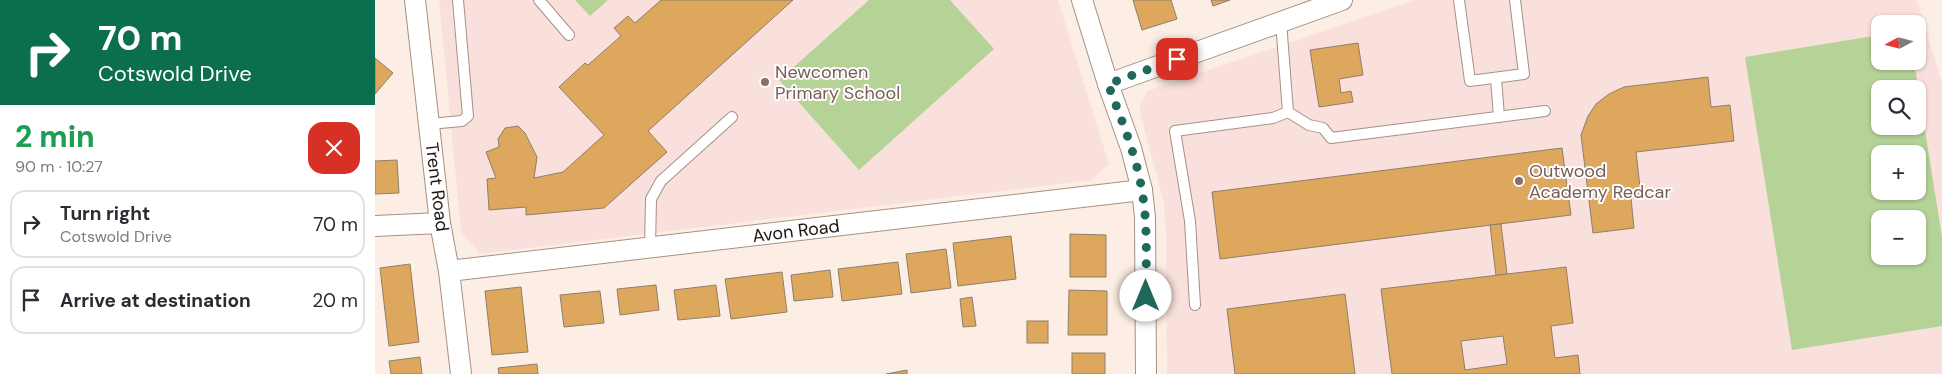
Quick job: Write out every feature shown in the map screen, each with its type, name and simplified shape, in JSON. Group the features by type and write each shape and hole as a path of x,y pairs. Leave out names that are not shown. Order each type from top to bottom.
{"street":[{"name":"Trent Road","path":"415,0 440,223 449,271 461,374"},
{"path":"1082,0 1108,84 1131,148 1142,190 1145,217 1146,374"},
{"path":"1108,84 1342,0"},
{"name":"Avon Road","path":"449,271 1142,190"},
{"path":"375,226 440,223"}],"lane":[{"path":"429,124 462,120 468,116 458,0"},
{"path":"539,0 569,35"},
{"path":"1459,0 1470,81 1524,74 1515,0"},
{"path":"1281,22 1288,112"},
{"path":"1496,78 1499,116"},
{"path":"1288,112 1309,125 1323,128 1331,138 1545,111"},
{"path":"1195,305 1190,221 1175,131 1273,118 1288,112"},
{"path":"650,248 651,199 661,181 732,116"}],"shaded area":[{"name":"Newcomen Primary School","path":"439,0 1058,0 1109,164 1092,180 480,254 461,232"},
{"name":"Outwood Academy Redcar","path":"1415,0 1917,0 1922,15 1871,15 1871,70 1926,70 1926,30 1942,83 1942,374 1167,374 1164,204 1139,108 1147,91"}],"green space":[{"path":"575,0 608,0 590,16"},
{"path":"869,0 950,0 994,49 859,170 779,80"},
{"path":"1871,36 1871,70 1915,70 1917,80 1871,80 1871,135 1926,135 1942,237 1942,326 1792,350 1745,57"}],"building":[{"path":"661,0 793,0 648,131 667,152 604,208 526,215 526,207 489,210 487,179 496,178 486,152 499,147 498,139 505,128 518,126 525,133 537,157 534,178 563,172 604,135 559,87 585,63 588,65 621,36 614,28 628,16 635,23"},
{"path":"1133,0 1171,0 1177,19 1142,30"},
{"path":"1211,0 1230,0 1213,6"},
{"path":"1358,43 1363,75 1339,79 1341,93 1351,91 1353,102 1319,107 1310,50"},
{"path":"375,58 393,73 375,94"},
{"path":"1708,77 1711,107 1730,105 1734,141 1636,152 1641,196 1631,198 1634,228 1593,233 1581,135 1588,116 1596,104 1609,94 1624,87"},
{"path":"1562,148 1571,215 1220,259 1212,192"},
{"path":"397,160 399,193 375,194 375,161"},
{"path":"1501,224 1507,274 1496,276 1490,225"},
{"path":"1070,234 1106,235 1106,277 1070,277"},
{"path":"1011,236 1016,279 958,286 953,243"},
{"path":"946,249 951,288 911,293 906,254"},
{"path":"898,262 902,294 842,301 838,269"},
{"path":"410,264 419,342 389,346 380,268"},
{"path":"1566,267 1573,323 1551,326 1555,358 1578,355 1580,374 1392,374 1381,289","holes":["1503,336 1507,364 1465,370 1461,341"]},
{"path":"830,270 833,297 794,301 791,275"},
{"path":"782,272 787,312 731,319 725,279"},
{"path":"656,285 659,310 620,315 617,289"},
{"path":"716,285 720,316 678,320 674,290"},
{"path":"521,287 528,352 492,355 485,291"},
{"path":"1069,290 1107,291 1107,335 1068,335"},
{"path":"600,291 604,323 564,327 560,295"},
{"path":"1345,294 1355,374 1235,374 1227,309"},
{"path":"972,297 976,326 963,327 960,299"},
{"path":"1027,321 1048,321 1048,343 1027,343"},
{"path":"1072,353 1105,353 1105,374 1072,374"},
{"path":"420,357 422,374 391,374 389,361"},
{"path":"537,364 538,374 499,374 498,368"},
{"path":"907,370 907,374 886,374"}],"place":[{"name":"Newcomen Primary School","path":"765,82"},
{"name":"Outwood Academy Redcar","path":"1519,181"}],"route":[{"path":"1146,296 1145,217 1142,190 1131,148 1108,84 1177,59"}]}
